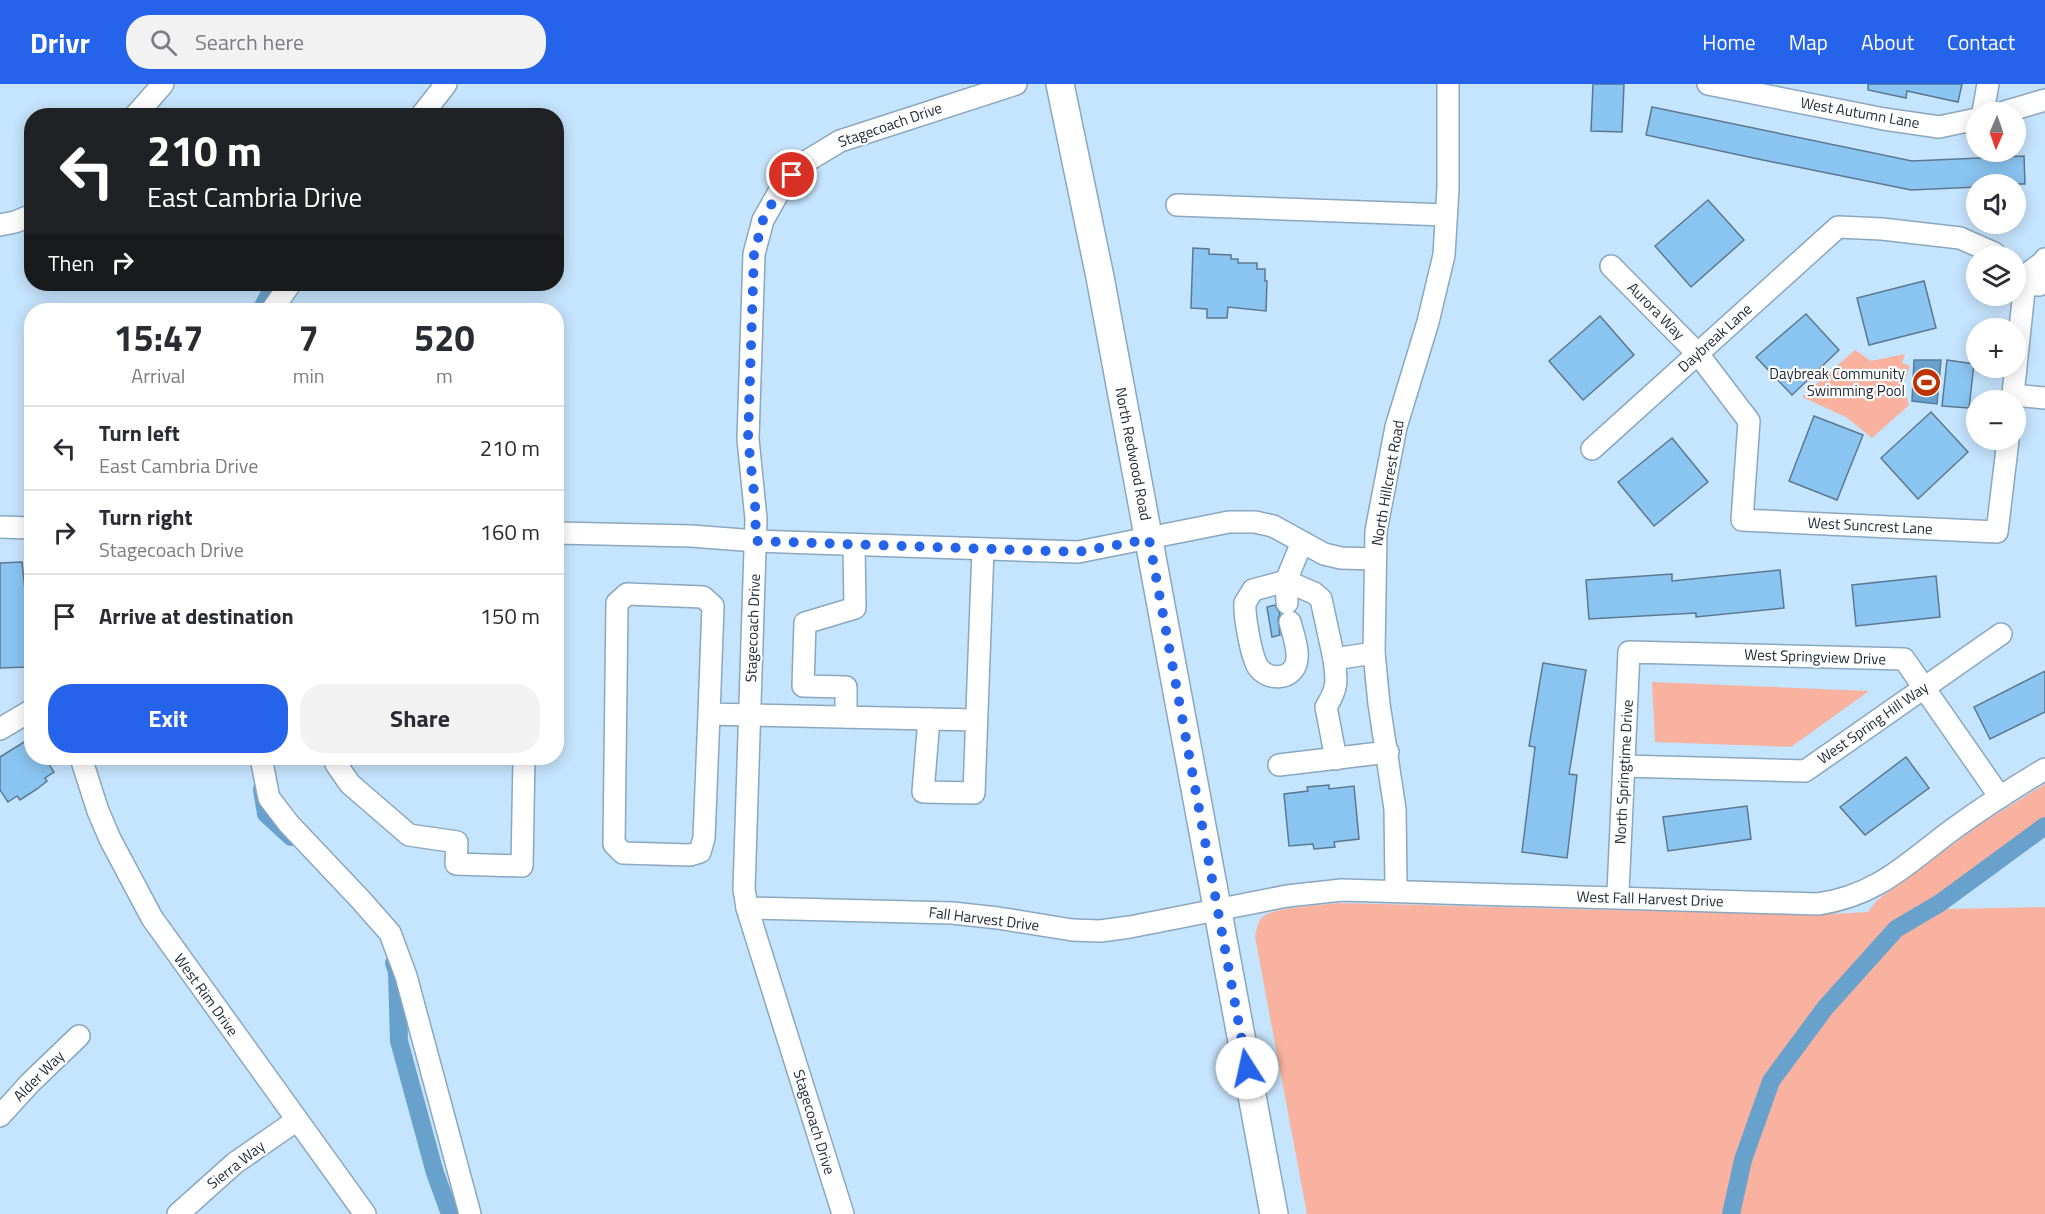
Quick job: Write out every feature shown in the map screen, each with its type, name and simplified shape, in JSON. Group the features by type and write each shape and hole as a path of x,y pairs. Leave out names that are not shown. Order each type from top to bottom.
{"main road":[{"name":"North Redwood Road","path":"1060,84 1100,277 1274,1214"}],"street":[{"path":"142,108 163,84"},
{"path":"427,108 446,84"},
{"name":"Stagecoach Drive","path":"843,1214 747,908 744,889 756,541 756,511 748,439 753,272 758,237 771,205 786,182 807,161 840,141 1016,84"},
{"name":"North Hillcrest Road","path":"1396,886 1395,809 1379,704 1374,653 1376,531 1396,427 1428,322 1444,255 1448,188 1448,84"},
{"name":"West Autumn Lane","path":"1708,84 1884,119 1939,127 1966,121"},
{"path":"1985,102 1988,84"},
{"path":"2026,106 2045,100"},
{"path":"1177,205 1446,215"},
{"path":"0,225 24,219"},
{"name":"Daybreak Lane","path":"1592,450 1838,227 1882,229 1960,238 1978,246"},
{"path":"2024,318 2031,271 2045,259"},
{"name":"Aurora Way","path":"1611,266 1698,354 1749,421 1742,520"},
{"path":"2026,398 2045,398"},
{"name":"West Suncrest Lane","path":"1742,520 1997,532 2007,450"},
{"path":"564,533 691,536 756,541 1078,552 1228,522 1255,522 1273,526 1324,555 1341,558 1375,558"},
{"path":"0,527 24,528"},
{"path":"1302,542 1286,581 1288,613 1296,653 1294,668 1281,676 1274,677 1264,674 1254,659 1245,603 1253,590 1286,581 1314,593 1321,599 1334,659 1335,692 1326,708 1336,759"},
{"path":"846,717 846,687 803,686 804,654 806,623 855,608 854,545"},
{"path":"929,718 923,792 974,793 983,549"},
{"path":"627,594 703,597 713,606 709,714 704,838 700,852 690,855 623,853 614,844 617,603 627,594"},
{"name":"West Spring Hill Way","path":"1624,766 1805,771 2001,634"},
{"name":"West Springview Drive","path":"1629,652 1904,659 2000,797"},
{"name":"North Springtime Drive","path":"1618,892 1629,652"},
{"path":"1334,659 1374,653"},
{"path":"709,714 976,720"},
{"path":"0,729 24,715"},
{"path":"1280,765 1388,752"},
{"name":"West Rim Drive","path":"83,765 110,839 152,918 364,1214"},
{"path":"262,765 269,798 289,824 390,933 406,976 470,1214"},
{"path":"337,765 350,784 409,835 457,842 456,864 522,866 524,765"},
{"name":"West Fall Harvest Drive","path":"1218,910 1287,896 1352,890 1799,904 1837,901 1871,889 1886,880 1960,824 2045,769"},
{"name":"Fall Harvest Drive","path":"747,908 952,913 1086,931 1115,930 1218,910"},
{"name":"Alder Way","path":"0,1116 30,1083 79,1036"},
{"name":"Sierra Way","path":"178,1214 235,1163 297,1120"}],"shaded area":[{"path":"1855,350 1871,361 1905,354 1902,363 1910,366 1903,385 1909,405 1872,438 1846,417 1802,397"},
{"path":"1652,682 1869,691 1791,747 1655,742"},
{"path":"2045,784 2045,834 1983,878 1945,909 2045,907 2045,1214 1307,1214 1255,937 1259,923 1264,916 1288,908 1339,903 1812,915 1868,912 1876,901 1982,823"}],"water":[{"name":"Daybreak Community Swimming Pool","path":"1914,360 1941,360 1937,404 1912,401"}],"building":[{"path":"1593,84 1624,84 1622,132 1591,131"},
{"path":"1868,84 1962,84 1958,102 1907,91 1906,98 1868,90"},
{"path":"1652,107 1912,161 1966,159 1966,162 2024,162 2025,174 1966,174 1966,188 1911,190 1646,135"},
{"path":"1708,200 1744,240 1691,287 1655,246"},
{"path":"1193,248 1209,249 1209,254 1231,255 1231,259 1238,259 1238,263 1257,263 1257,269 1265,269 1266,311 1228,307 1227,318 1207,318 1207,309 1191,308"},
{"path":"1924,281 1936,328 1869,345 1857,298"},
{"path":"1806,314 1839,350 1792,395 1756,357"},
{"path":"1600,316 1634,355 1583,400 1549,361"},
{"path":"1947,360 1966,363 1966,378 1972,378 1971,390 1966,390 1966,408 1942,406"},
{"path":"1931,412 1968,452 1918,499 1881,458"},
{"path":"1814,416 1863,435 1837,500 1789,481"},
{"path":"1672,438 1708,482 1654,526 1618,482"},
{"path":"22,562 24,667 0,668 0,563"},
{"path":"1780,570 1784,608 1696,617 1696,613 1589,619 1586,580 1672,574 1672,581"},
{"path":"1936,576 1940,617 1856,626 1852,585"},
{"path":"1275,605 1280,614 1278,619 1280,635 1272,637 1267,607"},
{"path":"1543,663 1586,670 1569,774 1577,775 1567,858 1522,852 1535,747 1529,746"},
{"path":"2045,671 2045,712 1990,739 1974,707"},
{"path":"24,742 24,765 50,765 54,772 45,778 47,781 37,789 20,800 17,796 8,802 0,790 0,757"},
{"path":"1906,757 1929,788 1865,835 1840,807"},
{"path":"1329,785 1329,789 1354,786 1359,839 1334,842 1335,847 1314,849 1313,844 1289,846 1284,794 1308,791 1307,787"},
{"path":"1747,806 1751,839 1668,851 1663,817"}],"waterway":[{"path":"265,303 272,291"},
{"path":"262,789 266,814 291,837"},
{"path":"1731,1214 1743,1160 1771,1081 1825,1008 1896,929 1940,903 2045,826"},
{"path":"394,963 397,972 399,1041 435,1173 450,1214"}],"place":[{"name":"Daybreak Community Swimming Pool","path":"1926,383"}],"route":[{"path":"792,175 780,190 763,220 754,254 748,453 755,502 756,541 1078,552 1149,539 1247,1068"}]}
